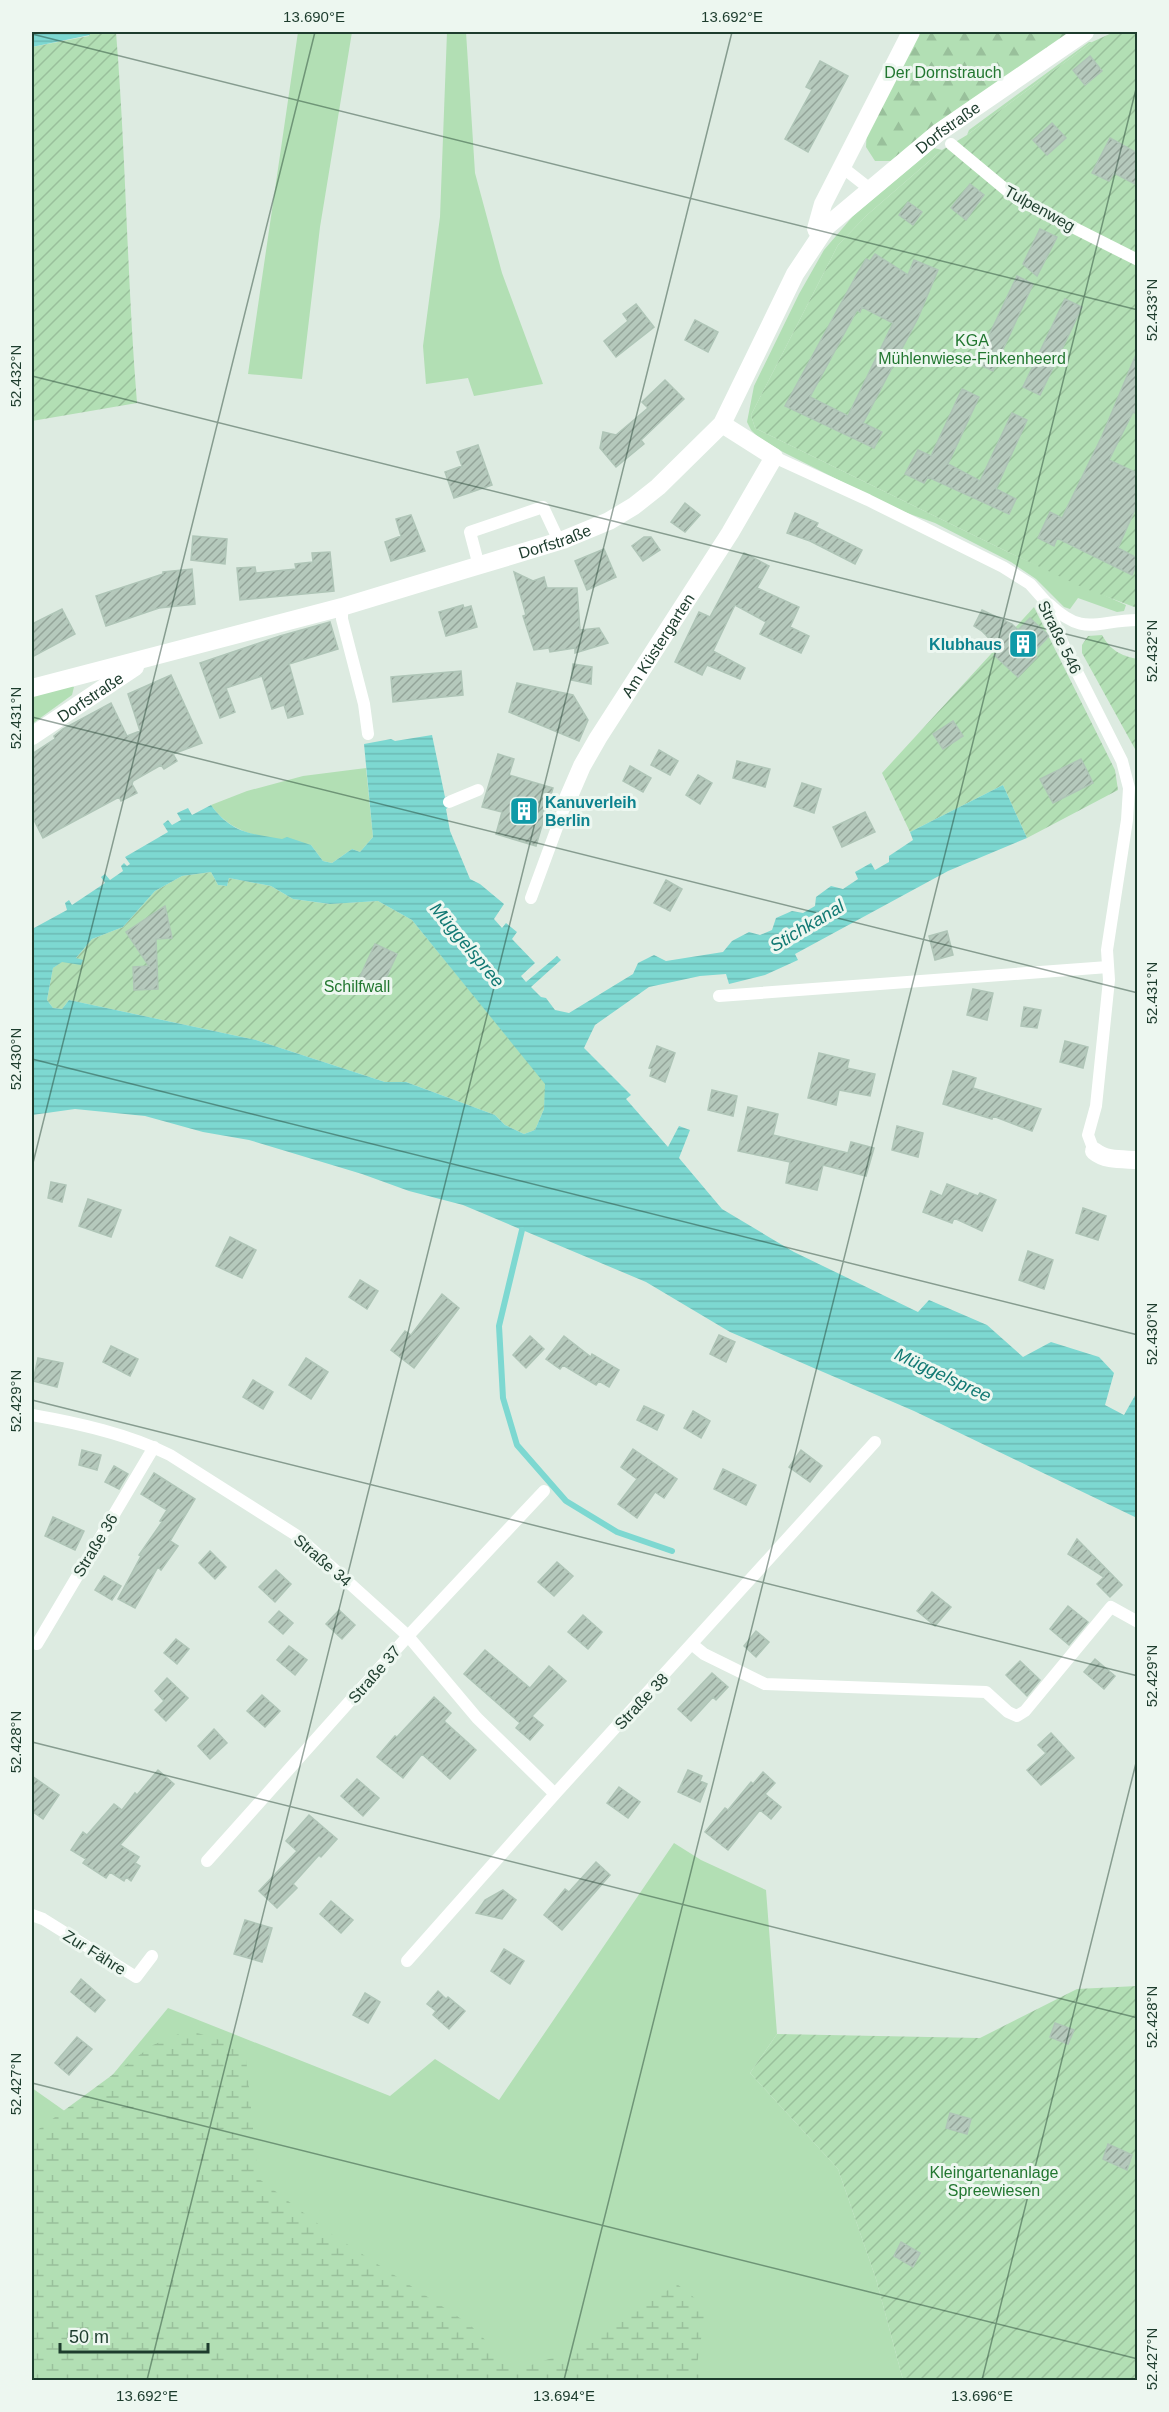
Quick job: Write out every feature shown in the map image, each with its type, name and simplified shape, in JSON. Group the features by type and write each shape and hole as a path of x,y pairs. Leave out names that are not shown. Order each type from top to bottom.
{"street":[{"name":"Dorfstraße","path":"820,235 816,228 823,204 911,32"},
{"name":"Dorfstraße","path":"32,688 342,607 559,542 609,522 658,487 722,424 795,274 820,235 870,189 938,133 1084,32"},
{"path":"722,424 774,456"},
{"name":"Am Küstergarten","path":"566,803 582,766 603,729 730,533 774,456"},
{"name":"Dorfstraße","path":"32,736 149,658"},
{"path":"1094,1151 1101,1157 1109,1159 1137,1160"}],"lane":[{"name":"Tulpenweg","path":"951,144 1017,200 1137,260"},
{"path":"842,167 870,189"},
{"name":"Straße 546","path":"774,456 1003,567 1030,584 1046,602 1063,644 1122,761 1129,788 1123,848 1107,950 1109,981 1096,1106 1088,1135 1094,1151"},
{"path":"479,566 470,532 543,507 559,542"},
{"path":"1046,602 1063,617 1081,625 1137,620"},
{"path":"342,607 342,619 364,704 368,734"},
{"path":"1063,644 1081,625"},
{"path":"449,802 478,790"},
{"name":"Am Küstergarten","path":"531,898 566,803"},
{"path":"719,996 1108,967"},
{"name":"Straße 34","path":"32,1415 73,1423 154,1447 296,1535 408,1636 477,1718 555,1794"},
{"name":"Straße 38","path":"407,1961 555,1794 693,1645 875,1442"},
{"name":"Straße 36","path":"37,1644 154,1447"},
{"name":"Straße 37","path":"207,1861 408,1636 544,1491"},
{"path":"693,1645 704,1654 765,1684 986,1692 1008,1712 1017,1716 1025,1711 1111,1607 1137,1622"},
{"name":"Zur Fähre","path":"32,1915 43,1918 136,1977 152,1956"}],"green space":[{"path":"89,32 116,32 137,403 32,421 32,47 89,36"},
{"path":"298,32 352,32 320,227 302,379 248,374"},
{"path":"447,32 466,32 475,173 502,273 543,384 474,396 468,378 426,384 423,346 440,217"},
{"name":"Der Dornstrauch","path":"917,32 1075,32 893,161 875,161 866,147 867,127"},
{"name":"KGA Mühlenwiese-Finkenheerd","path":"1114,32 1137,32 1137,608 1086,589 755,428 751,415 838,245 867,215 942,150 967,135 1092,42"},
{"path":"1092,42 967,135 969,130"},
{"path":"934,148 942,150 867,215 838,245 751,415 755,428 1010,553 1126,605 1124,611 1117,612 1078,598 1070,609 1064,607 1036,579 1011,562 935,523 896,509 783,452 758,437 747,422 754,386 799,294 824,250 853,216"},
{"path":"1034,607 1115,770 1118,790 1027,838 1003,785 910,832 882,773"},
{"path":"1102,635 1116,652 1137,659 1137,781 1135,749 1082,653 1082,645 1088,636"},
{"path":"70,685 74,687 72,695 32,724 32,695"},
{"path":"366,768 373,837 360,852 352,849 332,863 323,861 311,845 243,831 231,825 211,805 247,791 303,776"},
{"name":"Schilfwall","path":"211,872 218,885 227,886 229,878 271,886 293,899 329,904 378,901 412,920 546,1084 544,1109 535,1130 524,1134 505,1125 495,1115 406,1082 385,1082 256,1040 69,1000 62,1009 53,1008 47,1000 53,968 61,962 76,958 92,939 123,927 155,891 182,876"},
{"path":"674,1843 701,1860 766,1890 777,2034 750,2073 838,2169 876,2279 903,2380 32,2380 32,2088 76,2119 168,2008 390,2096 435,2059 499,2100"},
{"name":"Kleingartenanlage Spreewiesen","path":"1137,1986 1137,2380 903,2380 876,2279 838,2169 750,2073 777,2034 980,2038 1077,1989"},
{"path":"188,2030 245,2048 258,2178 330,2233 469,2324 516,2370 564,2354 677,2284 706,2307 697,2365 716,2380 32,2380 32,2134 153,2045"}],"water":[{"path":"32,32 89,32 90,35 32,47"},
{"path":"432,735 445,797 448,796 450,806 446,809 450,831 470,879 480,884 504,904 494,919 502,928 506,923 517,932 512,939 535,963 521,976 526,982 557,956 561,960 531,987 541,997 546,998 555,1010 569,1013 633,974 638,963 654,955 666,961 723,952 732,941 749,932 760,935 772,930 776,918 792,911 803,913 815,906 816,897 831,886 843,889 858,879 855,872 871,863 875,870 889,862 889,856 913,840 910,832 1003,785 1027,838 948,871 795,954 798,960 765,975 729,984 726,974 700,976 649,987 595,1025 584,1048 631,1095 626,1099 668,1147 679,1126 690,1130 679,1158 722,1209 794,1252 918,1312 929,1300 987,1325 1023,1357 1051,1342 1099,1357 1114,1373 1105,1405 1124,1415 1137,1392 1137,1518 914,1411 730,1332 646,1282 463,1205 409,1191 362,1174 249,1140 203,1132 145,1116 75,1109 32,1115 32,927 67,910 65,903 69,900 72,905 105,883 101,877 105,874 110,880 123,871 121,866 124,863 127,866 130,864 125,857 168,832 163,824 168,820 172,825 181,820 177,813 188,808 192,815 211,805 226,821 242,831 282,839 287,837 311,845 323,861 332,863 352,849 360,852 373,837 364,744 391,739 395,741","holes":["211,872 218,885 227,886 229,878 271,886 293,899 330,904 378,901 412,920 545,1084 544,1109 535,1130 524,1134 505,1125 495,1115 406,1082 385,1082 256,1040 69,1000 62,1009 53,1008 47,1000 53,968 62,962 81,965 83,960 76,958 92,939 123,927 155,891 182,876"]}],"building":[{"path":"1090,56 1102,71 1085,85 1073,70"},
{"path":"820,61 848,76 808,152 785,139 812,90 806,87"},
{"path":"1052,123 1066,138 1047,155 1033,140"},
{"path":"1110,138 1137,153 1137,185 1114,173 1109,181 1092,173"},
{"path":"970,184 984,195 966,220 951,208"},
{"path":"908,202 922,212 913,225 899,215"},
{"path":"1040,229 1057,237 1037,276 1023,264"},
{"path":"875,254 908,275 914,260 938,270 918,318 863,423 882,432 874,448 785,406 857,274 866,259 870,261","holes":["862,307 893,323 848,416 810,397 857,310 860,312"]},
{"path":"1017,276 1033,284 993,371 976,363"},
{"path":"1065,299 1082,307 1040,395 1023,387"},
{"path":"636,304 654,327 616,357 604,341 628,321 623,314"},
{"path":"695,320 718,332 708,352 685,340"},
{"path":"1137,352 1137,414 1133,412 1109,460 1137,473 1137,505 1118,548 1137,558 1132,575 1057,538 1054,546 1038,538 1050,512 1062,518 1102,436"},
{"path":"665,380 684,399 641,440 644,444 616,467 600,448 603,432 616,435 648,408 642,402"},
{"path":"962,389 979,397 948,464 980,481 1012,413 1027,420 996,489 1016,499 1009,514 928,477 924,483 905,474 918,450 931,456"},
{"path":"478,445 492,485 454,498 445,472 462,466 457,452"},
{"path":"685,503 700,515 685,532 671,522"},
{"path":"795,513 818,523 816,527 862,550 855,564 810,541 787,533"},
{"path":"411,515 425,551 391,561 385,542 401,536 396,519"},
{"path":"193,536 227,539 225,564 191,560"},
{"path":"644,537 651,537 660,550 643,561 632,546"},
{"path":"604,549 616,577 587,590 575,561"},
{"path":"330,552 334,591 240,600 237,568 255,567 256,573 296,569 295,564 313,562 312,553"},
{"path":"744,553 769,566 757,588 799,607 790,627 809,636 801,653 760,634 766,622 735,605 713,651 745,668 740,679 707,665 702,675 675,662 699,612 710,617"},
{"path":"192,569 195,604 159,608 106,626 96,596 163,574 163,572"},
{"path":"514,572 533,581 544,577 547,588 577,588 580,630 599,628 608,643 575,653 575,648 550,652 549,648 534,650 523,616 526,615"},
{"path":"463,605 464,608 471,606 477,627 446,636 439,612"},
{"path":"62,609 75,634 32,657 32,624"},
{"name":"Klubhaus","path":"982,610 1012,624 1018,630 1030,618 1049,636 1033,653 1037,657 1018,677 994,655 1000,650 974,626"},
{"path":"330,622 338,649 289,664 303,714 288,718 284,705 272,709 262,676 226,688 235,712 220,718 200,663"},
{"path":"573,664 592,667 591,684 571,680"},
{"path":"461,671 463,695 393,702 391,677"},
{"path":"171,675 202,743 173,754 177,761 164,769 161,765 133,781 132,784 137,793 121,801 119,797 43,838 32,816 32,754 55,739 54,736 63,729 111,703 127,736 140,731 128,694"},
{"path":"517,683 573,695 588,720 579,741 509,712"},
{"path":"953,721 963,736 943,749 933,734"},
{"path":"659,750 678,761 670,775 651,765"},
{"name":"Kanuverleih Berlin","path":"498,754 514,759 509,775 553,788 536,846 496,834 502,812 482,807"},
{"path":"1081,759 1093,783 1053,803 1040,779"},
{"path":"737,761 770,769 765,787 733,778"},
{"path":"630,766 651,778 643,792 623,781"},
{"path":"698,775 712,783 700,804 686,795"},
{"path":"802,783 821,789 814,813 794,806"},
{"path":"865,812 875,832 842,847 833,827"},
{"path":"666,880 682,889 670,911 654,903"},
{"path":"165,906 172,938 156,939 158,989 134,990 133,967 149,966 126,932"},
{"path":"947,931 953,955 935,960 929,936"},
{"path":"375,944 397,954 381,989 359,979"},
{"path":"973,989 993,993 987,1020 967,1015"},
{"path":"1024,1007 1041,1010 1037,1028 1021,1026"},
{"path":"1065,1041 1088,1047 1083,1068 1060,1062"},
{"path":"657,1046 675,1053 665,1082 650,1076 652,1069 649,1068"},
{"path":"819,1053 849,1060 847,1068 875,1074 870,1096 839,1090 836,1105 808,1098"},
{"path":"953,1071 976,1078 973,1088 1041,1109 1032,1131 993,1116 992,1119 943,1104"},
{"path":"712,1090 737,1096 733,1116 708,1110"},
{"path":"748,1107 778,1114 773,1135 848,1153 851,1142 874,1148 866,1176 823,1165 817,1190 786,1183 790,1162 738,1151"},
{"path":"897,1126 923,1133 918,1157 892,1150"},
{"path":"51,1182 66,1185 62,1202 48,1198"},
{"path":"947,1184 996,1200 982,1231 954,1218 952,1223 923,1212 931,1191 942,1196"},
{"path":"88,1199 121,1210 111,1237 79,1226"},
{"path":"1083,1208 1106,1216 1098,1240 1076,1233"},
{"path":"230,1237 256,1250 242,1278 216,1266"},
{"path":"1028,1251 1053,1260 1044,1289 1019,1280"},
{"path":"360,1280 378,1291 367,1309 349,1297"},
{"path":"442,1294 459,1308 414,1368 391,1350 405,1331 411,1335"},
{"path":"719,1335 735,1342 726,1362 710,1354"},
{"path":"530,1336 544,1349 526,1368 513,1355"},
{"path":"564,1336 591,1357 592,1354 619,1370 609,1387 599,1381 596,1385 563,1365 560,1369 546,1359"},
{"path":"111,1346 138,1359 130,1376 103,1362"},
{"path":"38,1358 63,1363 57,1387 33,1381"},
{"path":"306,1358 328,1372 311,1399 289,1385"},
{"path":"253,1380 273,1392 263,1409 243,1397"},
{"path":"644,1406 664,1415 657,1430 637,1420"},
{"path":"693,1411 710,1421 701,1438 684,1428"},
{"path":"633,1449 677,1479 664,1498 655,1492 637,1518 618,1504 637,1479 621,1467"},
{"path":"82,1450 101,1455 97,1470 79,1465"},
{"path":"801,1450 822,1466 810,1482 789,1467"},
{"path":"114,1466 128,1474 119,1489 105,1482"},
{"path":"723,1469 756,1485 746,1505 714,1489"},
{"path":"154,1473 195,1499 170,1541 178,1546 161,1570 158,1567 135,1608 118,1599 141,1556 139,1555 162,1522 160,1521 167,1510 141,1494"},
{"path":"53,1517 84,1531 75,1550 45,1536"},
{"path":"1077,1539 1122,1585 1110,1597 1097,1584 1104,1577 1068,1554"},
{"path":"210,1551 226,1567 215,1579 199,1563"},
{"path":"557,1562 573,1576 554,1596 538,1582"},
{"path":"276,1570 291,1584 275,1602 259,1587"},
{"path":"104,1576 121,1586 112,1600 95,1590"},
{"path":"932,1592 951,1607 935,1626 917,1611"},
{"path":"1068,1606 1088,1622 1069,1645 1050,1629"},
{"path":"339,1610 355,1625 342,1639 326,1624"},
{"path":"279,1611 293,1623 283,1634 269,1622"},
{"path":"583,1615 602,1632 588,1649 568,1632"},
{"path":"756,1631 769,1642 756,1657 744,1646"},
{"path":"176,1639 189,1649 177,1664 164,1653"},
{"path":"289,1646 307,1660 295,1675 277,1660"},
{"path":"485,1650 530,1688 549,1666 566,1681 532,1716 543,1725 530,1740 516,1728 520,1723 464,1674"},
{"path":"1095,1659 1115,1676 1104,1689 1084,1672"},
{"path":"1020,1661 1040,1680 1027,1696 1006,1675"},
{"path":"712,1673 728,1687 716,1700 713,1697 691,1721 678,1709"},
{"path":"167,1678 188,1698 166,1721 155,1710 164,1701 155,1691"},
{"path":"262,1695 280,1711 265,1727 247,1711"},
{"path":"434,1697 451,1713 444,1721 476,1750 450,1779 422,1754 403,1778 377,1757"},
{"path":"214,1729 227,1743 210,1759 198,1746"},
{"path":"1051,1733 1074,1758 1041,1785 1027,1770 1046,1753 1038,1745"},
{"path":"158,1770 174,1784 120,1845 139,1857 135,1863 140,1866 131,1881 126,1877 124,1881 110,1872 106,1878 83,1863 86,1859 71,1850 83,1832 87,1835 114,1804 122,1810"},
{"path":"688,1770 702,1776 700,1781 707,1784 700,1802 678,1792"},
{"path":"763,1772 775,1783 765,1794 781,1807 771,1819 760,1810 728,1850 705,1832 725,1808 728,1810 751,1782 753,1784"},
{"path":"32,1776 59,1795 43,1819 32,1811"},
{"path":"357,1779 379,1798 363,1816 341,1796"},
{"path":"619,1787 640,1802 628,1818 607,1803"},
{"path":"309,1815 337,1839 293,1884 297,1888 277,1908 259,1891 297,1851 286,1841"},
{"path":"596,1862 610,1875 562,1930 544,1915 565,1889 569,1892"},
{"path":"503,1890 516,1900 502,1919 476,1913 485,1900"},
{"path":"331,1901 353,1920 341,1933 320,1914"},
{"path":"245,1920 272,1928 262,1962 234,1954"},
{"path":"504,1949 524,1961 510,1984 491,1971"},
{"path":"81,1979 105,2000 95,2012 71,1992"},
{"path":"438,1991 465,2011 449,2029 433,2015 436,2011 427,2004"},
{"path":"365,1993 380,2002 368,2023 353,2015"},
{"path":"1055,2023 1074,2030 1068,2044 1050,2037"},
{"path":"77,2037 92,2049 69,2075 55,2063"},
{"path":"950,2113 971,2119 967,2134 946,2128"},
{"path":"1108,2144 1132,2155 1127,2170 1103,2159"},
{"path":"901,2242 920,2253 913,2267 894,2256"}],"waterway":[{"path":"522,1230 499,1326 503,1398 517,1445 566,1501 617,1532 672,1551"}],"place":[{"name":"Klubhaus","path":"1023,644"},
{"name":"Kanuverleih Berlin","path":"524,811"}],"water label":[{"name":"Stichkanal","path":"807,926"},
{"name":"Müggelspree","path":"467,945"},
{"name":"Müggelspree","path":"943,1375"}]}
